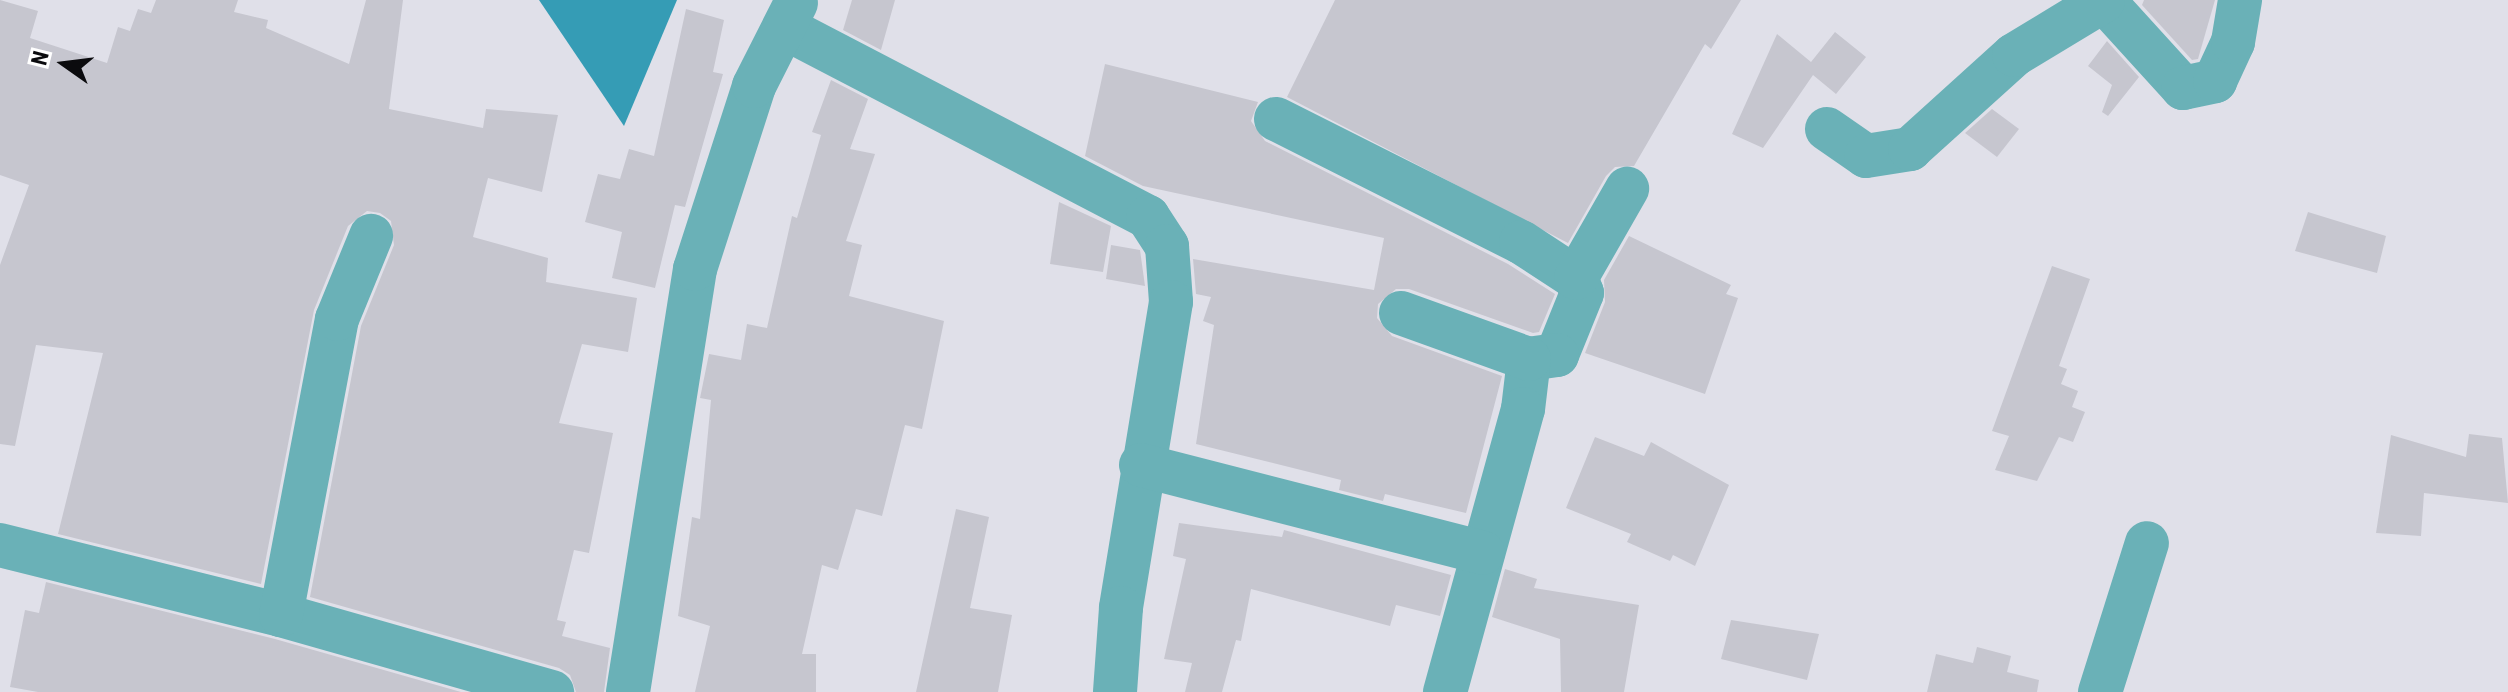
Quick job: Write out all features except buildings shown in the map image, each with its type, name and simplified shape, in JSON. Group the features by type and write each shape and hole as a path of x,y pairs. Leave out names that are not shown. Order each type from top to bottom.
{"street":[{"path":"1827,129 1866,156 1910,149 2014,55 2103,1 2183,88 2215,81 2233,42 2240,0"},
{"path":"628,692 695,269 754,86 792,14 1148,217 1167,246 1171,302 1141,465 1115,692"},
{"path":"1276,119 1507,235 1576,278 1582,293 1557,355 1529,359 1401,313"},
{"path":"1576,278 1627,189"},
{"path":"281,615 337,319 371,236"},
{"path":"1445,692 1523,409 1529,359"},
{"path":"1141,465 1483,553"},
{"path":"2100,692 2147,543"},
{"path":"0,545 281,615 552,692"}],"water":[{"path":"539,0 677,0 624,126"}]}
